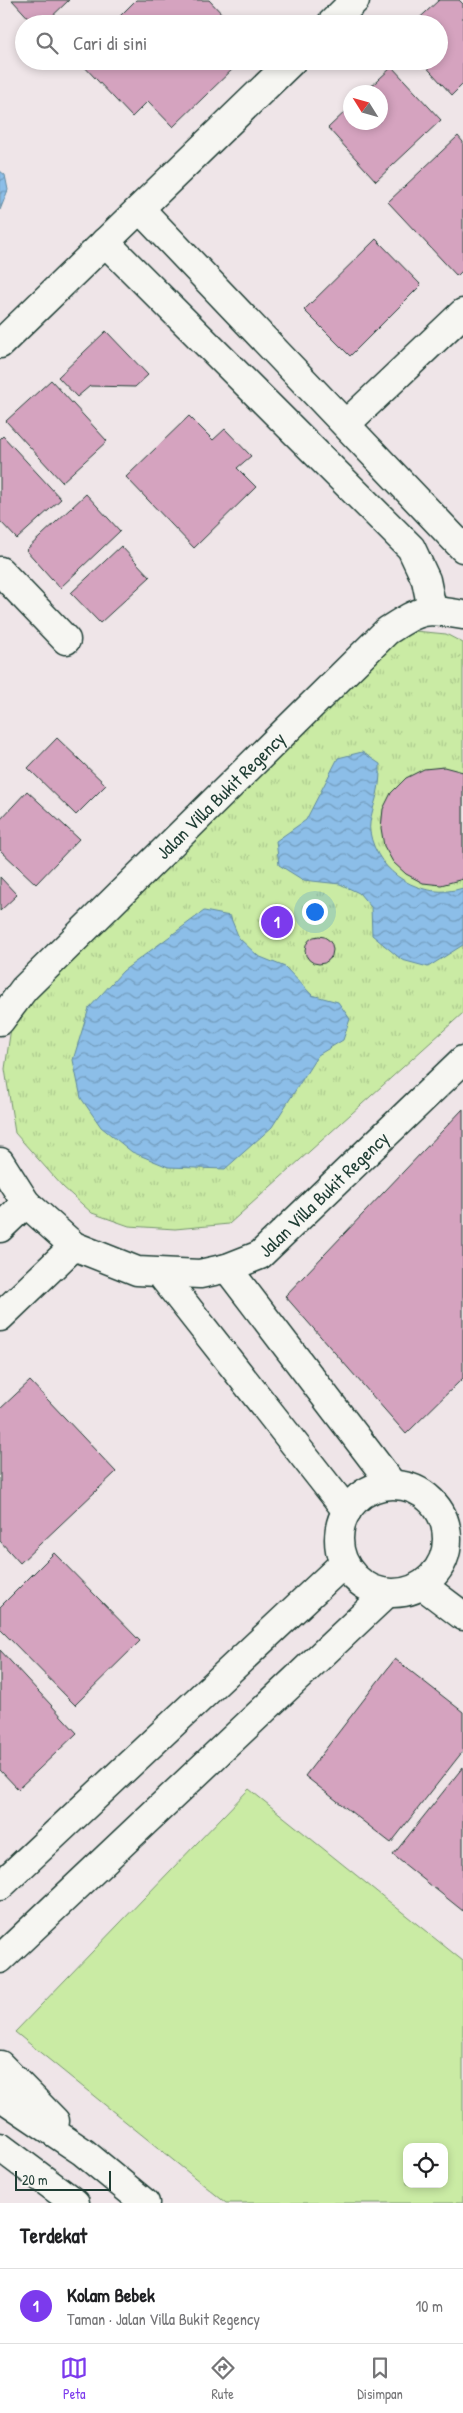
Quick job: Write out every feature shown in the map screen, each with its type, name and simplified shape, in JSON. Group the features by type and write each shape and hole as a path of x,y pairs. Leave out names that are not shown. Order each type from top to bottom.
{"street":[{"path":"340,15 356,0"},
{"path":"0,344 283,70"},
{"path":"140,208 463,548"},
{"path":"106,242 411,548 426,580 432,609"},
{"path":"346,424 463,313"},
{"path":"0,571 66,640"},
{"name":"Jalan Villa Bukit Regency","path":"0,1021 24,989 387,631 414,613 432,609 463,615"},
{"name":"Jalan Villa Bukit Regency","path":"26,1203 74,1246 136,1271 200,1274 227,1268 260,1255 463,1060"},
{"path":"0,1162 26,1203 0,1228"},
{"path":"0,1317 74,1246"},
{"path":"227,1268 392,1484"},
{"path":"160,1273 347,1511"},
{"path":"392,1484 410,1486 438,1506 456,1546 445,1558 436,1574 422,1586 405,1592 387,1593 370,1588 355,1578 344,1563 339,1546 340,1527 347,1511 359,1496 374,1488 392,1484"},
{"path":"0,1886 344,1563"},
{"path":"422,1586 463,1616"},
{"path":"0,1959 387,1593"},
{"path":"0,2065 34,2098 83,2152"},
{"path":"0,2096 83,2152 146,2203"},
{"path":"0,2147 75,2203"}],"green space":[{"path":"415,631 446,634 463,643 463,1013 229,1224 175,1229 129,1226 92,1213 63,1187 15,1133 5,1069 14,1007 388,645"},
{"path":"249,1789 463,1961 463,2203 226,2203 15,2032"}],"water":[{"path":"0,171 5,175 8,190 0,210"},
{"path":"362,752 380,764 379,787 371,817 370,832 374,847 382,860 392,872 404,881 418,887 433,891 463,888 463,945 428,967 402,960 372,935 371,907 359,893 340,884 303,880 279,865 276,841 306,820 338,758"},
{"path":"204,911 230,916 239,938 258,956 285,967 312,995 338,1002 350,1019 343,1040 318,1055 272,1127 225,1169 168,1167 132,1152 101,1127 81,1098 73,1060 89,1008 123,971"}],"building":[{"path":"12,0 69,0 53,15 26,15"},
{"path":"136,0 209,0 223,15 121,15"},
{"path":"439,0 459,0 463,4 463,84 452,95 429,70 448,70 448,15 423,15"},
{"path":"88,70 232,70 173,127 148,101 132,117"},
{"path":"389,70 395,70 441,120 376,181 328,128 343,114 343,130 388,130 388,85 373,85"},
{"path":"458,136 463,142 463,270 457,276 388,202"},
{"path":"376,239 421,285 350,356 304,310"},
{"path":"106,331 148,375 135,387 90,386 77,397 58,377"},
{"path":"51,380 107,441 62,482 6,421"},
{"path":"189,416 213,440 225,429 251,456 237,468 256,487 194,548 126,477"},
{"path":"3,436 61,499 17,539 0,521 0,439"},
{"path":"86,494 120,531 60,588 26,550"},
{"path":"121,546 150,577 100,623 71,593"},
{"path":"57,738 106,785 76,815 28,768"},
{"path":"444,767 463,772 463,879 441,885 423,883 406,874 393,862 384,846 381,828 383,809 391,793 406,778 424,769"},
{"path":"27,791 79,839 36,884 0,850 0,820"},
{"path":"0,877 17,895 0,911"},
{"path":"319,936 329,940 333,950 329,960 319,964 309,960 305,950 309,940"},
{"path":"463,1109 463,1378 406,1434 285,1296"},
{"path":"30,1381 116,1472 20,1563 0,1541 0,1409"},
{"path":"54,1553 140,1641 75,1705 0,1629 0,1607"},
{"path":"0,1650 77,1733 18,1789 0,1770"},
{"path":"395,1659 463,1712 463,1751 391,1843 305,1776"},
{"path":"463,1767 463,1911 393,1855"}],"place":[{"name":"Kolam Bebek","path":"277,922"}]}
